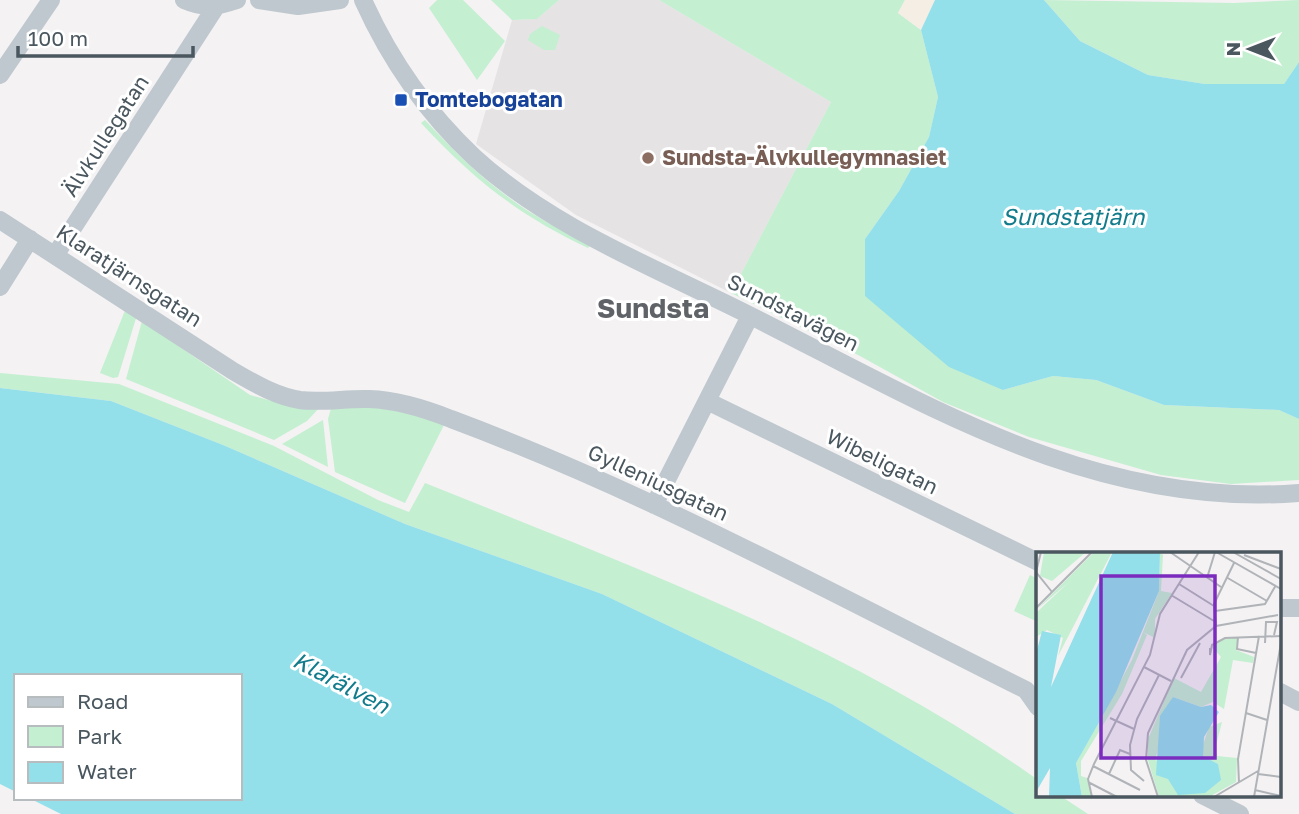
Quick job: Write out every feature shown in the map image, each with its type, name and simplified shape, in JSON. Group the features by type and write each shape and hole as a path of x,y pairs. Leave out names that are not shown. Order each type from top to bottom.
{"street":[{"path":"0,75 7,51 51,0"},
{"path":"184,0 202,7 215,8 237,0"},
{"path":"258,0 298,6 340,0"},
{"name":"Sundstavägen","path":"363,0 385,43 427,108 501,180 600,240 909,398 1003,441 1053,460 1123,479 1195,491 1235,495 1299,493"},
{"name":"Älvkullegatan","path":"56,254 215,8"},
{"name":"Klaratjärnsgatan","path":"0,220 233,371"},
{"path":"0,287 30,239"},
{"path":"654,505 750,316"},
{"name":"Gylleniusgatan","path":"233,371 271,392 301,400 370,399 400,403 434,413 564,464 654,505 1026,691 1036,700"},
{"name":"Wibeligatan","path":"706,401 1036,561"},
{"path":"1282,693 1299,702"},
{"path":"1204,796 1240,814"}],"shaded area":[{"name":"Sundsta-Älvkullegymnasiet","path":"559,0 659,0 831,102 731,293 576,215 476,144 512,20 537,19"}],"green space":[{"path":"437,0 463,0 505,41 477,80 429,8"},
{"path":"491,0 559,0 537,19 512,20"},
{"path":"659,0 905,0 898,13 921,30 938,97 929,137 899,191 865,239 865,296 1003,390 1053,376 1096,380 1164,405 1279,410 1299,419 1299,480 1231,484 1161,475 1029,437 943,402 860,356 731,293 831,102"},
{"path":"1044,0 1234,3 1299,0 1299,62 1284,84 1205,84 1148,75 1080,41"},
{"path":"542,26 560,35 555,50 544,50 528,40 530,34"},
{"path":"425,120 482,176 521,207 592,244 588,248 518,209 459,162 421,123"},
{"path":"126,308 137,315 118,377 113,378 100,373"},
{"path":"142,321 250,395 293,407 321,406 307,421 274,440 126,379"},
{"path":"0,373 119,384 274,446 378,500 409,512 425,483 663,579 818,650 893,689 1036,779 1036,796 1061,796 1088,814 1015,814 832,704 602,594 405,524 223,445 111,401 0,388"},
{"path":"332,405 389,410 444,425 405,503 335,472 328,419"},
{"path":"323,420 328,467 282,444"},
{"path":"1030,575 1036,578 1036,621 1014,611"}],"sand":[{"path":"905,0 935,0 921,30 898,13"}],"water":[{"name":"Sundstatjärn","path":"935,0 1044,0 1080,41 1148,75 1205,84 1284,84 1299,62 1299,419 1279,410 1164,405 1096,380 1053,376 1003,390 949,367 865,296 865,239 899,191 929,137 938,97 921,30"},
{"name":"Klarälven","path":"0,388 111,401 223,445 405,524 602,594 832,704 1015,814 61,814 33,800 242,800 242,674 14,674 14,791 0,784"}],"place":[{"name":"Tomtebogatan","path":"401,100"},
{"name":"Sundsta-Älvkullegymnasiet","path":"648,158"}],"district":[{"name":"Sundsta","path":"653,308"}]}
